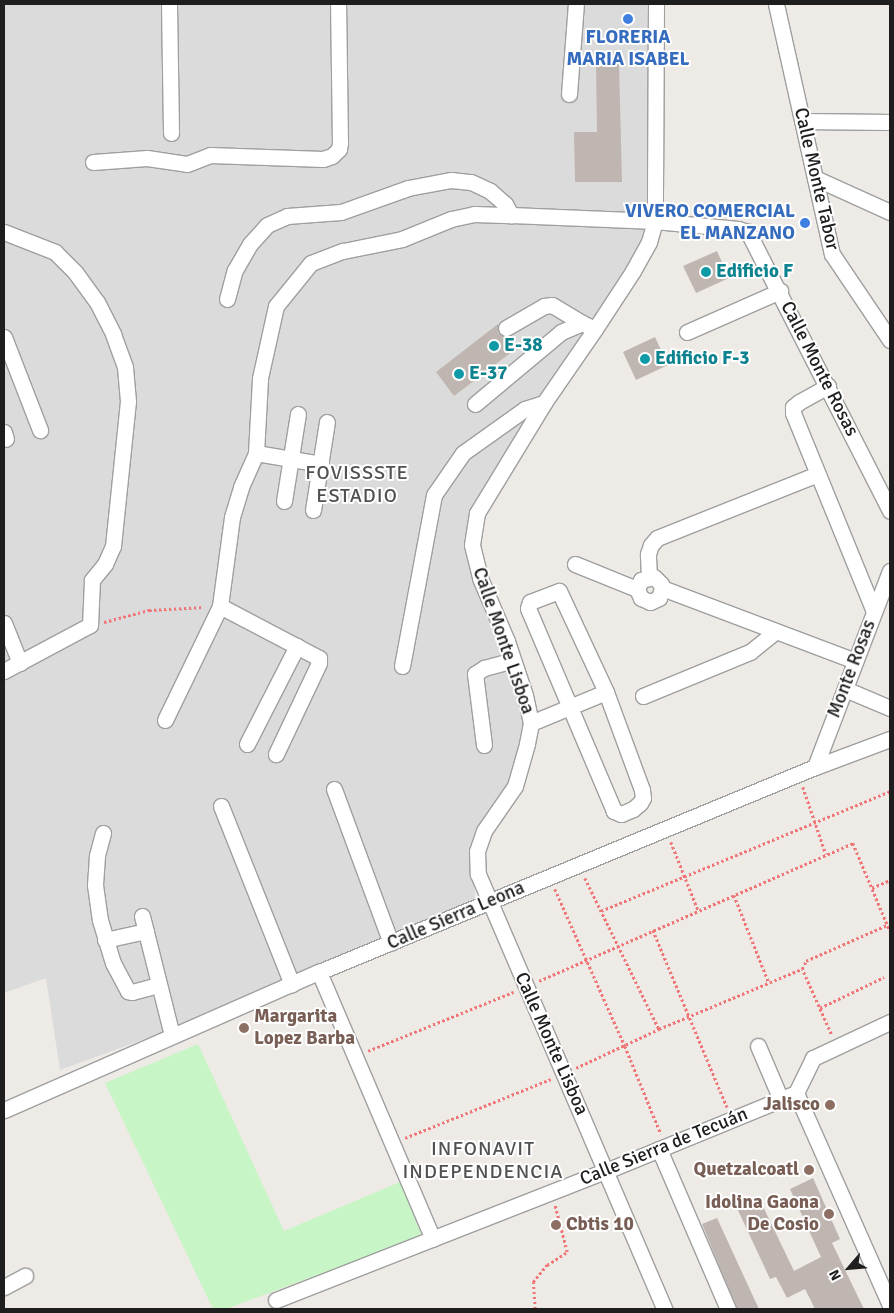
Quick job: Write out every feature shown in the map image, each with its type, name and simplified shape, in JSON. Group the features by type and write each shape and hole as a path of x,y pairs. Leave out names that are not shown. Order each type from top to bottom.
{"street":[{"path":"169,4 171,133"},
{"path":"93,162 147,158 187,164 210,155 323,158 332,156 339,149 340,143 338,4"},
{"path":"569,94 576,4"},
{"name":"Calle Monte Lisboa","path":"656,4 655,222 649,242 633,271 588,326 477,513 472,545 480,578 526,696 531,722 527,744 514,786 484,831 477,851 478,874 664,1309"},
{"name":"Calle Monte Tabor","path":"776,4 832,254 890,340"},
{"path":"802,121 890,122"},
{"path":"815,178 890,212"},
{"path":"228,299 235,270 250,244 267,225 287,216 342,212 408,188 451,180 471,182 490,191 505,204 510,215"},
{"path":"165,720 220,606 232,517 241,487 256,453 260,378 276,306 311,263 343,251 402,239 451,219 474,214 655,222"},
{"name":"Calle Monte Rosas","path":"655,222 738,229 748,232 889,505"},
{"path":"4,232 55,252 75,272 98,302 113,334 125,367 128,401 113,546 105,564 92,580 90,625 4,671"},
{"path":"687,332 780,291"},
{"path":"506,328 544,306 552,305 588,326"},
{"path":"475,404 561,332 588,326"},
{"path":"4,337 40,430"},
{"path":"828,386 793,407 793,413 874,611"},
{"path":"402,666 434,494 463,453 525,409 544,403"},
{"path":"284,501 298,414"},
{"path":"313,510 327,422"},
{"path":"256,453 320,464"},
{"path":"649,576 648,554 651,545 657,538 818,474"},
{"path":"575,564 637,589"},
{"name":"Monte Rosas","path":"815,767 890,571"},
{"path":"662,588 659,598 650,602 641,598 637,589 640,580 649,576 658,580 662,588 855,661"},
{"path":"559,591 563,595 606,692 642,790 643,798 640,804 621,814 614,810 528,608 530,602 559,591"},
{"path":"220,606 319,658 319,663 276,754"},
{"path":"4,624 20,663"},
{"path":"643,696 750,652 776,631"},
{"path":"247,744 297,646"},
{"path":"484,745 475,674 484,668 513,660"},
{"path":"845,688 890,708"},
{"path":"531,722 606,692"},
{"name":"Calle Sierra Leona","path":"4,1110 25,1099 319,972 815,767 890,739"},
{"path":"334,789 391,943"},
{"path":"221,806 292,984"},
{"path":"103,833 97,856 95,885 98,911 113,963 128,991 132,992 158,985"},
{"path":"142,916 172,1035"},
{"path":"105,940 146,931"},
{"path":"319,972 433,1239"},
{"path":"890,1022 813,1058 796,1094 890,1305"},
{"path":"758,1046 781,1100"},
{"name":"Calle Sierra de Tecuán","path":"276,1300 606,1171 796,1094"},
{"path":"662,1148 728,1309"},
{"path":"4,1287 25,1276"}],"path":[{"path":"90,625 149,610 220,606"},
{"path":"799,774 826,854"},
{"path":"601,911 890,791"},
{"path":"666,829 698,910"},
{"path":"355,1057 526,987 853,843 890,931"},
{"path":"579,865 658,1029"},
{"path":"550,877 626,1046 662,1148"},
{"path":"872,888 890,880"},
{"path":"734,894 769,983"},
{"path":"392,1143 564,1073 626,1046 658,1029 802,969 806,961 887,924"},
{"path":"653,930 732,1120"},
{"path":"802,969 837,1046"},
{"path":"820,1008 884,977"},
{"path":"535,1309 533,1282 547,1265 567,1252 550,1193"}],"shaded area":[{"path":"4,4 656,4 649,242 467,540 530,729 473,871 476,907 486,914 60,1070 46,978 4,993"}],"green space":[{"path":"198,1044 284,1231 400,1182 422,1236 226,1309 213,1309 105,1083"}],"building":[{"path":"596,63 619,63 622,182 575,182 574,132 597,132"},
{"name":"Edificio F","path":"717,251 729,278 696,293 683,266"},
{"path":"498,324 498,333 508,337 517,348 454,396 436,372"},
{"name":"Edificio F-3","path":"655,337 668,365 636,380 623,352"},
{"path":"813,1178 840,1239 832,1243 864,1309 815,1309 805,1289 787,1298 776,1277 770,1279 736,1206 758,1196 794,1271 821,1257 790,1189"},
{"path":"717,1218 759,1309 737,1309 702,1224"}],"place":[{"name":"FLORERIA MARIA ISABEL","path":"628,19"},
{"name":"VIVERO COMERCIAL EL MANZANO","path":"805,223"},
{"name":"Edificio F","path":"706,272"},
{"name":"E-38","path":"494,346"},
{"name":"Edificio F-3","path":"645,359"},
{"name":"E-37","path":"459,374"},
{"name":"Margarita Lopez Barba","path":"244,1028"},
{"name":"Jalisco","path":"830,1105"},
{"name":"Quetzalcoatl","path":"809,1170"},
{"name":"Idolina Gaona De Cosio","path":"829,1214"},
{"name":"Cbtis 10","path":"556,1225"}],"district":[{"name":"FOVISSSTE ESTADIO","path":"357,484"},
{"name":"INFONAVIT INDEPENDENCIA","path":"483,1160"}]}
